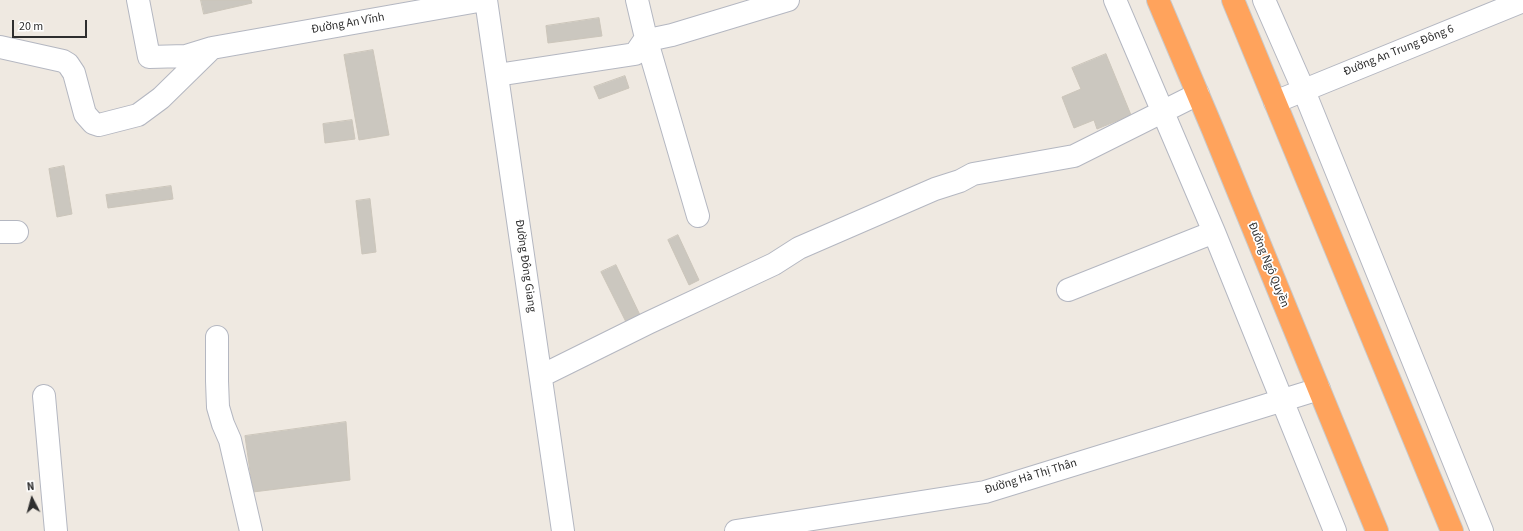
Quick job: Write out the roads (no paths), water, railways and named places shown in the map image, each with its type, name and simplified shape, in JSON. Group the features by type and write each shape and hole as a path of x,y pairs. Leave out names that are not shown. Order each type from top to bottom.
{"highway":[{"name":"Đường Ngô Quyền","path":"1158,0 1377,531"},
{"path":"1233,0 1452,531"}],"street":[{"name":"Đường An Vĩnh","path":"138,0 149,57 186,56 212,48 485,0"},
{"name":"Đường Đông Giang","path":"485,0 563,531"},
{"path":"637,0 646,38 698,216"},
{"path":"646,38 653,39 672,35 788,0"},
{"path":"1115,0 1214,232 1335,531"},
{"path":"1264,0 1304,91 1482,531"},
{"name":"Đường An Trung Đông 6","path":"1275,102 1523,1"},
{"path":"497,75 635,54 646,38"},
{"path":"3,47 63,61 68,64 76,79 85,114 93,123 99,125 138,115 161,98 212,48"},
{"path":"541,376 648,323 774,264 799,248 935,189 960,181 973,174 1074,156 1198,94"},
{"path":"1068,290 1214,232"},
{"path":"218,337 218,407 230,440 251,531"},
{"name":"Đường Hà Thị Thân","path":"736,531 985,492 1319,389"},
{"path":"44,396 56,531"}]}
